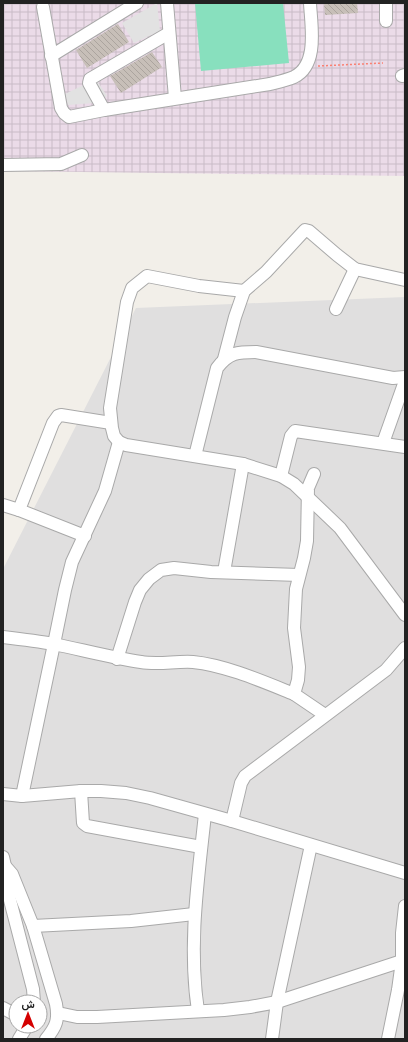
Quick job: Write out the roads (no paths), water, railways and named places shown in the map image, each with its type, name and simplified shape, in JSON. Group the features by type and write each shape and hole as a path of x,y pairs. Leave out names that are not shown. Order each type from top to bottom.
{"street":[{"path":"51,56 137,3"},
{"path":"167,3 176,98"},
{"path":"43,7 61,108 64,114 69,117 176,98 270,84 294,77 306,66 312,52 310,3"},
{"path":"386,3 386,21"},
{"path":"104,110 89,83 90,79 170,33"},
{"path":"3,165 61,164 82,155"},
{"path":"195,456 218,368 224,359 235,317 244,291 266,272 305,230 309,231 336,255 355,269 405,280"},
{"path":"336,309 355,269"},
{"path":"244,291 199,286 147,276 132,288 127,302 110,408 114,436 119,442 126,445 243,464 281,476 294,484 340,528 405,615"},
{"path":"224,359 234,354 256,352 393,378 405,377"},
{"path":"382,443 405,381"},
{"path":"19,510 53,423 58,416 61,415 111,423"},
{"path":"281,476 291,436 295,431 405,447"},
{"path":"22,796 72,562 105,491 119,442"},
{"path":"224,572 243,464"},
{"path":"294,694 299,674 294,628 296,589 307,541 308,488 314,474"},
{"path":"3,505 85,536"},
{"path":"117,659 140,590 149,579 161,570 174,568 224,572 300,575"},
{"path":"3,637 54,644 117,659 148,663 193,662 209,665 254,678 294,694 325,715"},
{"path":"232,821 241,783 245,776 386,670 405,648"},
{"path":"81,791 82,818 83,823 87,826 201,847"},
{"path":"3,794 22,796 81,791 126,793 150,798 232,821 405,873"},
{"path":"198,1011 194,984 194,914 205,814"},
{"path":"272,1039 277,1002 311,845"},
{"path":"4,862 12,874 33,926 58,1014 56,1026 46,1039"},
{"path":"4,862 4,877 33,994"},
{"path":"388,1039 404,960 402,933 405,906"},
{"path":"33,926 131,920 194,914"},
{"path":"58,1014 78,1017 97,1017 244,1008 277,1002 404,960"}]}
